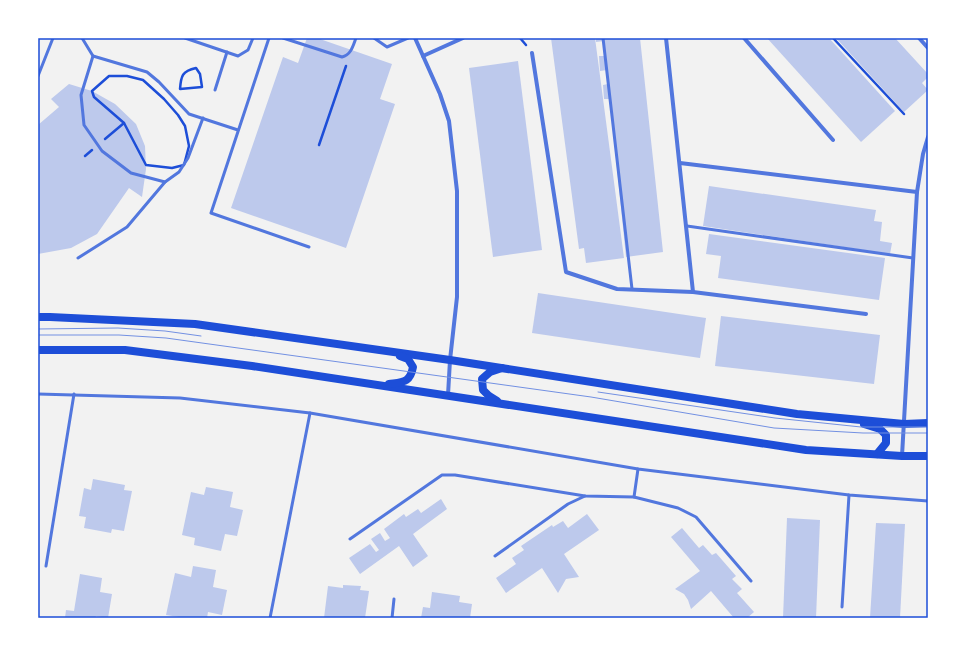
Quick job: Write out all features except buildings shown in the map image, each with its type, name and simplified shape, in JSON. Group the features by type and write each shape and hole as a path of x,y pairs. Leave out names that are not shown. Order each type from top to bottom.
{"main road":[{"path":"38,317 50,316 195,324 504,368 797,414 904,424 928,423"},
{"path":"38,350 125,350 252,366 806,450 902,456 928,456"},
{"path":"378,386 405,382 411,376 413,367 408,359 386,351"},
{"path":"500,403 488,396 483,390 482,379 490,372 504,368"},
{"path":"852,420 880,429 886,436 886,443 877,454"}],"street":[{"path":"415,38 440,94 449,121 457,192 457,297 450,360 448,395"},
{"path":"423,56 464,38"},
{"path":"666,38 693,292"},
{"path":"744,38 833,140"},
{"path":"919,38 928,48"},
{"path":"532,53 566,272 617,289 693,292 866,314"},
{"path":"902,456 917,192 923,154 928,137"},
{"path":"680,163 917,192"}],"lane":[{"path":"38,76 53,38"},
{"path":"82,38 93,56 147,72 159,82 189,114 238,130"},
{"path":"185,38 238,56 248,50 253,38"},
{"path":"269,38 211,213 309,247"},
{"path":"283,38 342,57 347,56 350,52 356,38"},
{"path":"374,38 387,47 408,38"},
{"path":"603,38 632,289"},
{"path":"215,90 227,52"},
{"path":"93,56 80,95 84,125 102,151 131,173 165,182"},
{"path":"78,258 127,227 165,182 179,172 188,158 203,118"},
{"path":"687,226 913,258"},
{"path":"38,394 180,398 310,413 638,469 849,495 928,501"},
{"path":"46,566 74,394"},
{"path":"270,618 310,413"},
{"path":"634,497 638,469"},
{"path":"350,539 442,475 455,475 585,496 634,497 678,508 696,517 751,581"},
{"path":"842,607 849,495"},
{"path":"495,556 568,504 585,496"},
{"path":"392,618 394,599"}],"path":[{"path":"833,38 904,114"},
{"path":"319,145 350,52"},
{"path":"196,68 200,74 202,87 180,89 181,78 186,70 196,68"},
{"path":"109,76 127,76 143,80 164,99 178,115 185,126 189,146 184,165 172,168 146,164 124,123 94,97 92,91 109,76"}],"tram line":[{"path":"38,329 118,328 165,331 201,336"},
{"path":"38,335 119,335 166,338 591,397 774,428 863,433 928,433"},
{"path":"598,392 775,418 861,427 928,427"}]}
